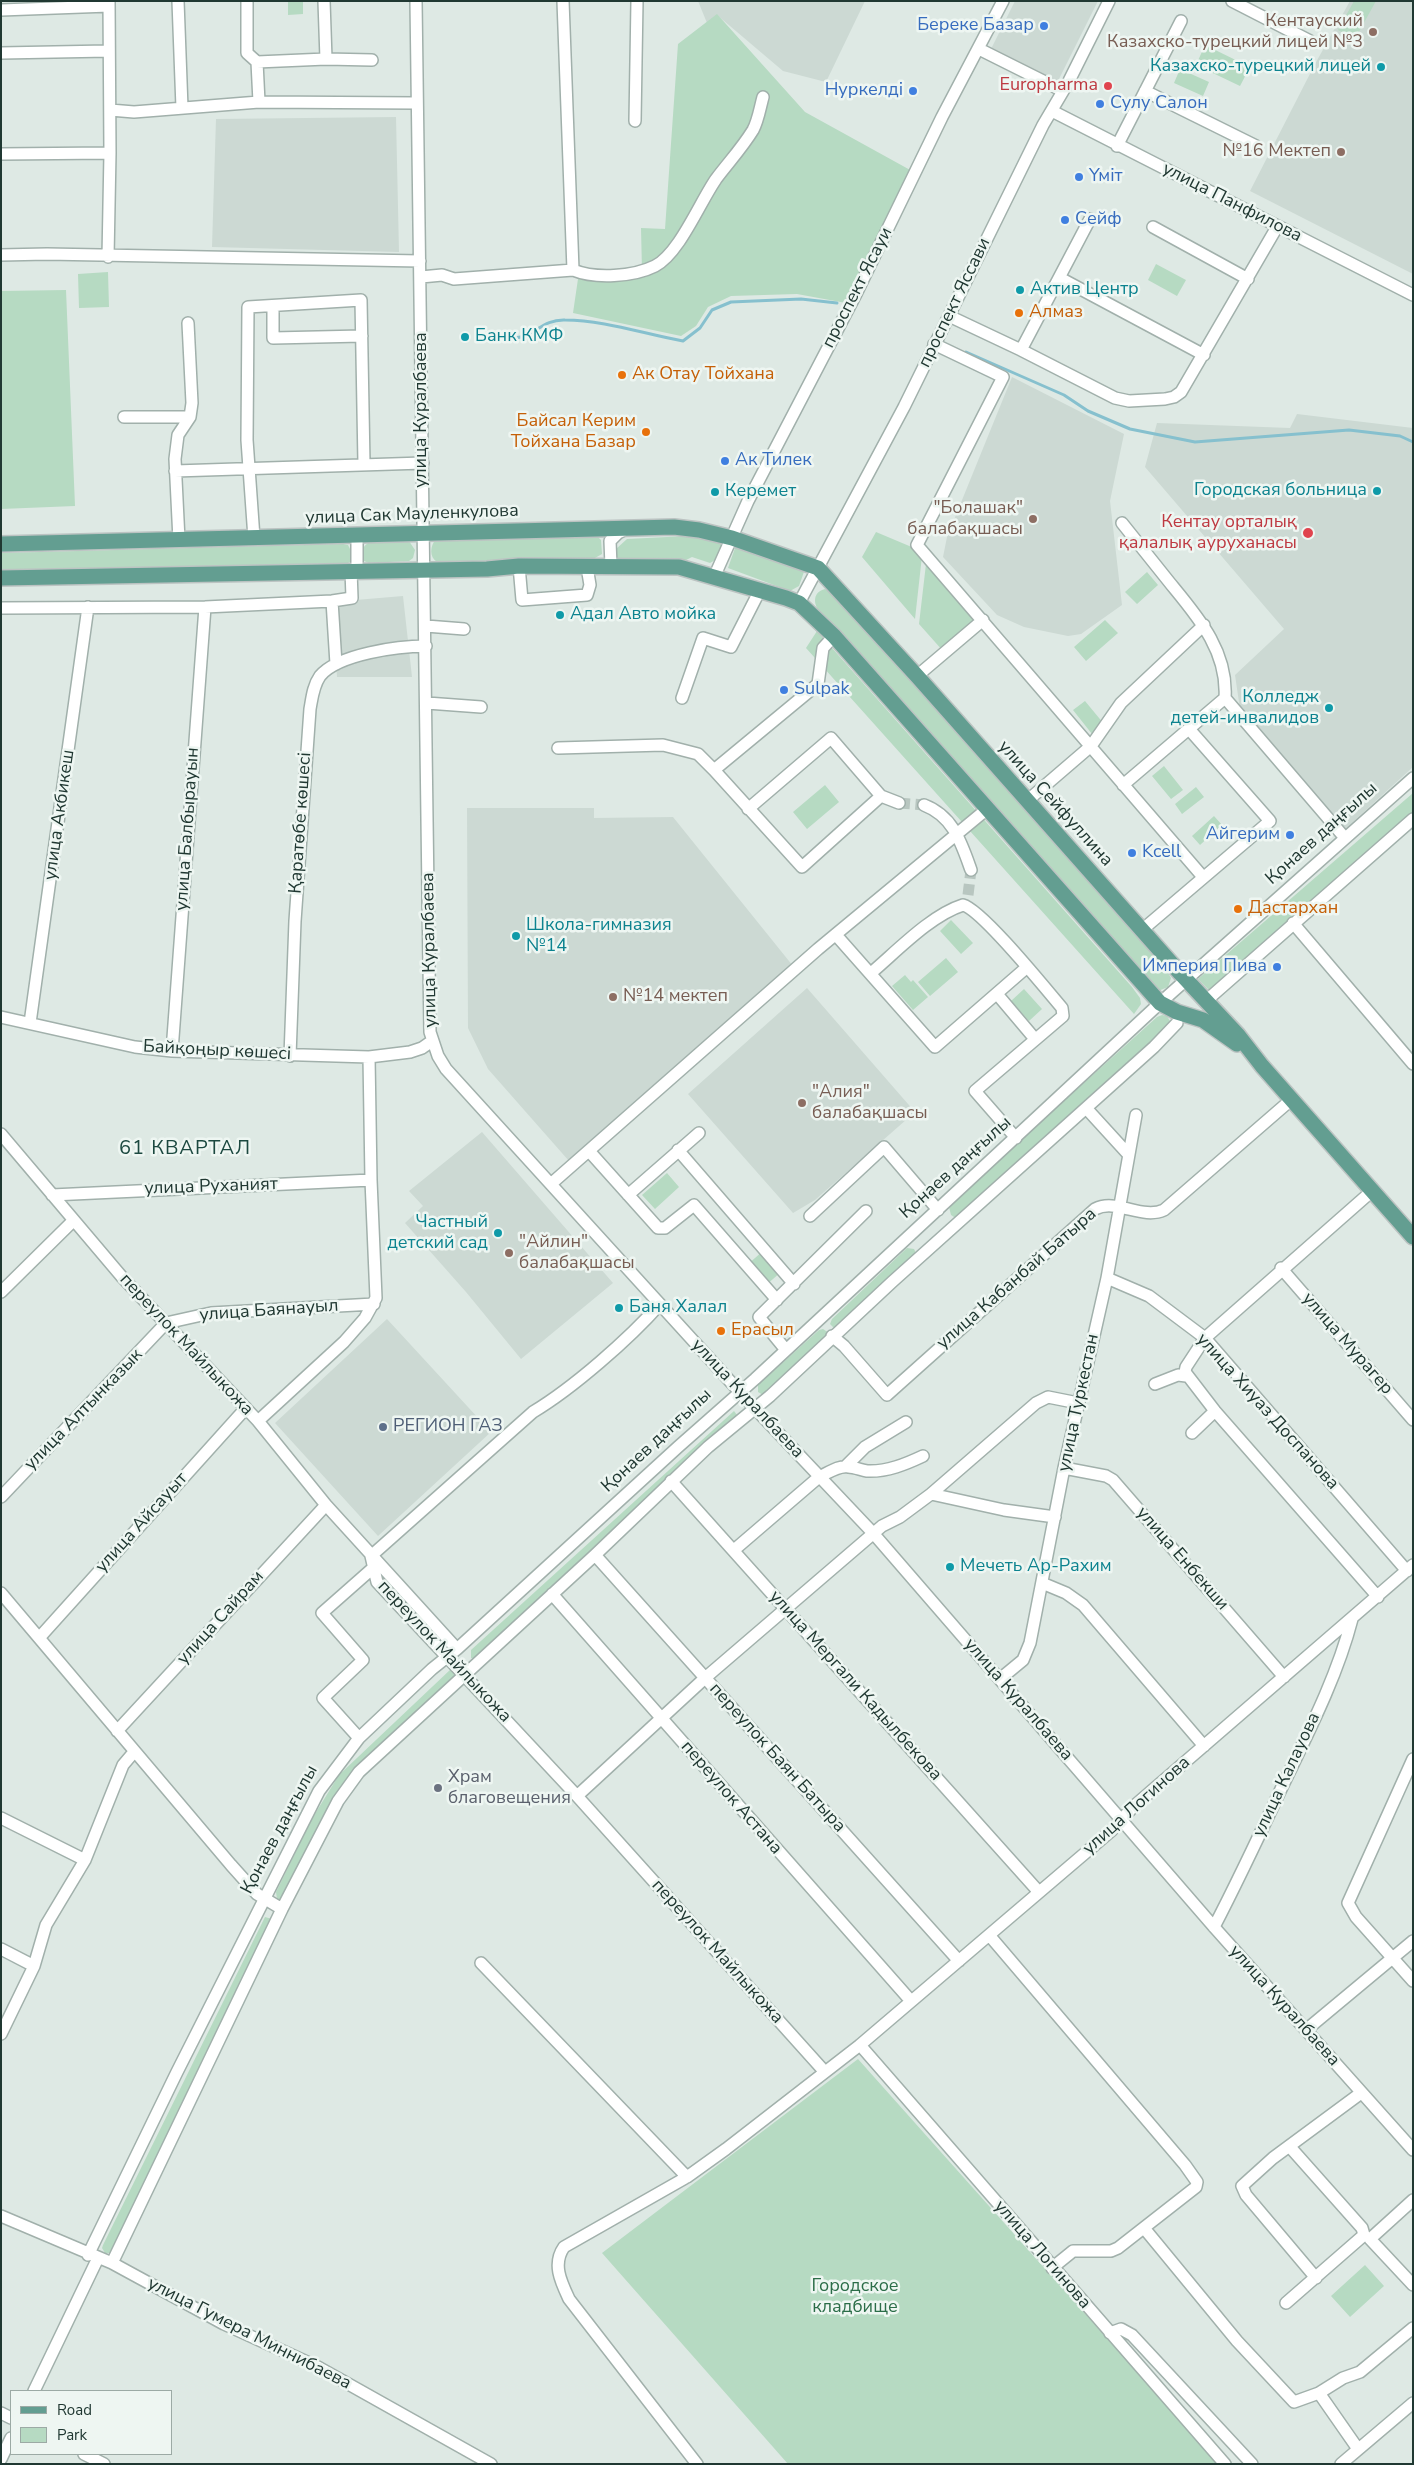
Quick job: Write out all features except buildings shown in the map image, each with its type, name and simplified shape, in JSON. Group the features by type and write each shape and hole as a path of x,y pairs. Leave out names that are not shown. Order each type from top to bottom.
{"main road":[{"name":"улица Сак Мауленкулова","path":"1,544 674,527 699,530 732,538 818,568"},
{"path":"1,578 486,569 519,566 679,567 715,575 799,603"},
{"name":"улица Сейфуллина","path":"818,568 917,676 1186,980 1238,1034 1262,1066 1413,1238"},
{"name":"улица Сейфуллина","path":"799,603 834,636 1160,1003 1182,1019 1203,1020 1220,1030 1262,1066"},
{"path":"1182,1019 1207,1000"}],"street":[{"path":"178,1 182,108"},
{"path":"247,1 247,53 257,62 259,102"},
{"path":"324,1 326,58"},
{"name":"улица Куралбаева","path":"416,1 416,103 421,277 426,626 429,966 432,1041 446,1069 502,1132 552,1183 739,1392 873,1533 1122,1822 1413,2150"},
{"path":"563,1 573,270"},
{"path":"635,120 637,1"},
{"name":"проспект Ясауи","path":"715,575 748,501 856,294 942,117 1003,1"},
{"name":"проспект Яссави","path":"799,603 904,407 1052,110 1109,1"},
{"path":"1232,1 1310,41"},
{"path":"1,10 109,4 110,153 108,257"},
{"path":"1117,146 1181,21"},
{"path":"979,49 1063,91"},
{"path":"1,53 108,51"},
{"path":"257,62 326,58 372,60"},
{"path":"1145,90 1256,146"},
{"path":"421,277 442,275 454,279 573,270 584,275 618,276 655,266 668,256 680,240 716,179 754,128 763,98"},
{"path":"110,110 134,112 259,102 416,103"},
{"name":"улица Панфилова","path":"1052,110 1117,146 1249,210 1413,295"},
{"path":"1,154 110,153"},
{"path":"1021,350 1090,219"},
{"path":"948,316 1021,350 1115,398 1129,400 1174,397 1181,392 1204,355 1278,226"},
{"path":"1153,227 1248,279"},
{"path":"1,255 47,254 108,257 420,261"},
{"path":"1060,278 1204,355"},
{"path":"254,538 248,468 248,307 361,300 364,464"},
{"path":"273,306 273,338 362,336"},
{"path":"179,540 176,514 175,448 178,435 190,417 192,403 188,323"},
{"path":"934,344 1003,377 917,545 1203,877"},
{"path":"124,417 190,417"},
{"path":"176,471 423,463"},
{"path":"1122,523 1204,625 1222,663 1226,682 1225,698 1345,838"},
{"path":"611,566 610,541 618,533 628,528"},
{"path":"1,608 205,607 332,602 352,598 357,536"},
{"path":"519,566 522,600 587,595 590,585 587,566"},
{"path":"682,698 703,638 732,647 760,590"},
{"path":"332,602 336,664 379,651 426,646"},
{"name":"улица Акбикеш","path":"30,1022 88,607"},
{"name":"улица Балбырауын","path":"172,1051 205,607"},
{"path":"917,676 983,620"},
{"path":"1027,801 1091,746 1122,702 1204,625"},
{"path":"426,626 464,628"},
{"path":"714,770 818,684 823,648 834,636"},
{"name":"Қаратөбе көшесі","path":"290,1056 295,921 310,710 314,686 319,677 336,664"},
{"path":"1123,784 1225,698"},
{"path":"427,703 481,707"},
{"path":"1142,930 1270,821 1189,729"},
{"path":"748,808 831,738 881,796 899,803"},
{"path":"558,748 664,745 698,754 802,867 881,796"},
{"name":"Қонаев даңғылы","path":"34,2390 93,2256 263,1899 319,1791 359,1738 447,1656 457,1649 786,1350 1160,1003 1413,778"},
{"path":"924,805 936,810 958,833 971,870"},
{"path":"552,1183 836,935 987,809"},
{"path":"1207,1000 1413,819"},
{"path":"871,973 927,926 966,900 1026,968 1063,1012 1063,1016 975,1091 1016,1138"},
{"path":"1293,923 1413,1064"},
{"path":"836,935 935,1047 1026,968"},
{"path":"997,994 1036,1039"},
{"name":"Байқоңыр көшесі","path":"1,1017 135,1047 172,1051 369,1057 410,1052 422,1048 432,1041"},
{"path":"112,2263 282,1909 347,1786 367,1765 595,1555 671,1481 1154,1047 1182,1019"},
{"path":"258,1421 344,1342 365,1318 376,1298 371,1180 369,1057"},
{"name":"улица Кабанбай Батыра","path":"832,1336 844,1346 887,1395 1095,1209 1104,1206 1152,1214 1171,1206 1292,1100"},
{"path":"1086,1108 1128,1154"},
{"name":"улица Туркестан","path":"1000,1679 1018,1666 1027,1653 1064,1468 1107,1278 1136,1115"},
{"path":"628,1195 699,1132"},
{"name":"переулок Майлыкожа","path":"1,1135 73,1221 258,1421 326,1505 371,1556 377,1582 577,1796 824,2071"},
{"path":"810,1216 884,1147 938,1210"},
{"path":"678,1150 794,1284"},
{"path":"589,1151 661,1230 694,1205 777,1300"},
{"name":"улица Руханият","path":"52,1195 371,1180"},
{"path":"1372,1191 1281,1268 1205,1338 1186,1367 1186,1376 1378,1597"},
{"path":"786,1350 759,1317 866,1211"},
{"path":"1,1292 73,1221"},
{"name":"улица Мурагер","path":"1281,1268 1413,1420"},
{"name":"улица Хиуаз Доспанова","path":"1107,1278 1149,1296 1205,1338 1410,1568"},
{"name":"улица Баянауыл","path":"166,1323 211,1313 374,1304"},
{"path":"457,1649 395,1578 371,1556 533,1412 551,1402 619,1344 660,1304"},
{"name":"улица Алтынказык","path":"1,1497 166,1323"},
{"path":"1155,1384 1178,1375 1186,1376"},
{"path":"577,1796 786,1607 873,1533 905,1514 931,1494 1042,1399 1057,1398 1078,1404"},
{"name":"улица Айсауыт","path":"38,1638 246,1408"},
{"path":"1192,1433 1215,1410"},
{"path":"734,1550 819,1477 846,1466 865,1447 906,1422"},
{"path":"846,1466 866,1471 883,1470 905,1465 923,1456"},
{"name":"улица Енбекши","path":"1064,1468 1106,1476 1113,1480 1284,1677"},
{"name":"улица Мергали Кадылбекова","path":"671,1481 786,1607 1038,1891"},
{"path":"931,1494 1004,1510 1055,1516"},
{"name":"улица Сайрам","path":"117,1731 326,1505"},
{"name":"переулок Баян Батыра","path":"595,1555 959,1961"},
{"path":"359,1738 323,1698 363,1660 322,1613 373,1568"},
{"name":"улица Логинова","path":"697,2464 584,2322 569,2299 557,2267 558,2255 572,2241 687,2177 860,2045 1038,1891 1122,1822 1133,1807 1410,1568"},
{"path":"1042,1583 1066,1593 1083,1605 1204,1746"},
{"path":"1,1593 238,1873 263,1899 282,1909"},
{"name":"переулок Астана","path":"552,1594 663,1718 769,1843 911,2001"},
{"name":"улица Калауова","path":"1214,1927 1304,1744 1340,1657 1352,1619"},
{"path":"1,2034 34,1966 46,1925 85,1860 123,1765 134,1752"},
{"path":"1413,1759 1348,1903 1356,1917 1413,1981"},
{"path":"1,1818 85,1860"},
{"path":"989,1935 1196,2178 1196,2187 1112,2251 1074,2250 1052,2268"},
{"path":"1306,2030 1413,1941"},
{"path":"1,1949 34,1966"},
{"path":"481,1963 687,2177"},
{"name":"улица Логинова","path":"860,2045 1052,2268 1225,2464"},
{"path":"1316,2278 1242,2190 1245,2181 1273,2158 1361,2093"},
{"path":"1286,2303 1362,2239 1364,2232 1290,2147"},
{"path":"1413,2200 1370,2239 1413,2285"},
{"name":"улица Гумера Миннибаева","path":"1,2216 112,2263 224,2324 318,2367 491,2464"},
{"path":"1144,2228 1236,2341 1291,2400 1298,2402 1319,2393 1343,2378 1360,2372 1413,2328"},
{"path":"1110,2333 1121,2329 1132,2334 1252,2464"},
{"path":"1319,2393 1358,2449"},
{"path":"1341,2464 1413,2403"},
{"path":"1,2459 10,2440"},
{"path":"86,2455 104,2464"}],"shaded area":[{"path":"698,1 865,1 826,82 783,71 717,15 707,23"},
{"name":"Береке Базар","path":"1015,1 1098,1 1056,85 990,51"},
{"name":"№16 Мектеп","path":"1350,1 1413,1 1413,274 1250,191 1315,64"},
{"path":"396,117 399,252 212,247 216,119"},
{"name":"\"Болашак\" балабақшасы","path":"1012,377 1124,434 1110,501 1122,605 1081,634 1068,636 1024,627 997,615 943,557 947,537"},
{"name":"Кентау орталық қалалық ауруханасы","path":"1297,414 1413,428 1413,767 1344,830 1240,709 1235,675 1284,629 1145,467 1157,423 1290,428"},
{"path":"403,596 412,677 337,677 332,602"},
{"name":"№14 мектеп","path":"467,808 594,808 594,818 673,817 793,966 569,1161 488,1069 468,1028"},
{"name":"\"Алия\" балабақшасы","path":"807,988 915,1112 815,1200 793,1213 688,1094"},
{"name":"\"Айлин\" балабақшасы","path":"482,1132 613,1283 521,1359 466,1292 405,1223 423,1206 409,1191"},
{"path":"387,1319 491,1432 378,1536 275,1423"}],"green space":[{"path":"288,1 303,1 303,14 288,15"},
{"path":"1354,1 1376,1 1355,39 1338,30"},
{"path":"717,14 805,112 912,171 846,303 797,294 731,296 708,307 696,326 681,336 573,313 579,272 642,271 641,228 665,229 678,44"},
{"path":"1205,45 1250,67 1240,86 1196,65"},
{"path":"1180,69 1209,82 1203,96 1174,83"},
{"path":"1156,264 1186,280 1177,296 1148,280"},
{"path":"108,272 109,307 79,308 78,274"},
{"path":"66,290 75,506 1,509 1,291"},
{"path":"876,532 914,548 922,556 915,619 862,557"},
{"path":"596,535 601,540 602,554 595,558 437,562 432,554 432,548 436,539"},
{"path":"687,536 722,543 723,545 717,559 710,563 692,557 686,560 622,562 616,559 616,549 627,539"},
{"path":"409,541 415,550 413,558 409,561 369,563 364,561 363,549 368,543"},
{"path":"348,545 352,553 348,563 1,571 1,553"},
{"path":"739,546 805,569 799,586 790,591 728,568 735,548"},
{"path":"926,564 977,620 943,651 919,624"},
{"path":"1147,572 1158,585 1137,604 1125,592"},
{"path":"825,589 840,599 1166,969 1171,978 1168,987 1158,991 819,611 815,598 821,590"},
{"path":"1105,620 1118,633 1086,661 1074,647"},
{"path":"817,631 1132,987 1140,998 1141,1004 1134,1014 806,648"},
{"path":"1085,701 1104,724 1092,734 1073,710"},
{"path":"1164,766 1183,790 1171,799 1152,776"},
{"path":"825,785 839,802 807,829 793,812"},
{"path":"1196,787 1204,797 1182,814 1175,804"},
{"path":"1413,793 1413,814 1210,991 1198,979"},
{"path":"1214,816 1222,825 1200,845 1192,836"},
{"path":"951,920 973,943 961,954 940,931"},
{"path":"946,958 958,972 930,996 918,982"},
{"path":"905,975 911,982 913,980 928,997 913,1010 892,986"},
{"path":"1024,989 1042,1009 1029,1021 1011,1001"},
{"path":"1167,1016 1170,1021 1169,1029 957,1219 951,1215 949,1207 952,1202 1157,1017"},
{"path":"667,1173 679,1187 655,1209 642,1195"},
{"path":"907,1248 914,1249 917,1255 835,1329 830,1324 832,1319"},
{"path":"763,1251 781,1272 765,1286 747,1265"},
{"path":"823,1329 829,1333 763,1395 758,1392 758,1385 819,1330"},
{"path":"734,1411 740,1419 474,1659 471,1658 471,1650"},
{"path":"451,1669 457,1674 361,1769 282,1900 277,1899 276,1892 313,1817 339,1775"},
{"path":"265,1917 272,1919 111,2253 105,2253 102,2248 103,2245"},
{"name":"Городское кладбище","path":"858,2059 1219,2464 788,2464 602,2253"},
{"path":"1365,2265 1384,2286 1350,2317 1331,2296"}],"waterway":[{"path":"496,336 518,338 547,323 565,320 594,322 683,341 700,328 712,310 731,302 801,299 837,303"},
{"path":"966,352 1064,395 1088,411 1130,429 1195,442 1349,430 1400,436 1413,442"}],"tunnel":[{"path":"899,803 924,805"},
{"path":"968,895 971,870"}],"place":[{"name":"Береке Базар","path":"1044,26"},
{"name":"Кентауский Казахско-турецкий лицей №3","path":"1373,32"},
{"name":"Казахско-турецкий лицей","path":"1381,67"},
{"name":"Europharma","path":"1108,86"},
{"name":"Нуркелді","path":"913,91"},
{"name":"Сулу Салон","path":"1100,104"},
{"name":"№16 Мектеп","path":"1341,152"},
{"name":"Үміт","path":"1079,177"},
{"name":"Сейф","path":"1065,220"},
{"name":"Актив Центр","path":"1020,290"},
{"name":"Алмаз","path":"1019,313"},
{"name":"Банк КМФ","path":"465,337"},
{"name":"Ак Отау Тойхана","path":"622,375"},
{"name":"Байсал Керим Тойхана Базар","path":"646,432"},
{"name":"Ак Тилек","path":"725,461"},
{"name":"Городская больница","path":"1377,491"},
{"name":"Керемет","path":"715,492"},
{"name":"\"Болашак\" балабақшасы","path":"1033,519"},
{"name":"Кентау орталық қалалық ауруханасы","path":"1308,533"},
{"name":"Адал Авто мойка","path":"560,615"},
{"name":"Sulpak","path":"784,690"},
{"name":"Колледж детей-инвалидов","path":"1329,708"},
{"name":"Айгерим","path":"1290,835"},
{"name":"Kcell","path":"1132,853"},
{"name":"Дастархан","path":"1238,909"},
{"name":"Школа-гимназия №14","path":"516,936"},
{"name":"Империя Пива","path":"1277,967"},
{"name":"№14 мектеп","path":"613,997"},
{"name":"\"Алия\" балабақшасы","path":"802,1103"},
{"name":"Частный детский сад","path":"498,1233"},
{"name":"\"Айлин\" балабақшасы","path":"509,1253"},
{"name":"Баня Халал","path":"619,1308"},
{"name":"Ерасыл","path":"721,1331"},
{"name":"РЕГИОН ГАЗ","path":"383,1427"},
{"name":"Мечеть Ар-Рахим","path":"950,1567"},
{"name":"Храм благовещения","path":"438,1788"}],"district":[{"name":"61 КВАРТАЛ","path":"185,1149"}]}
